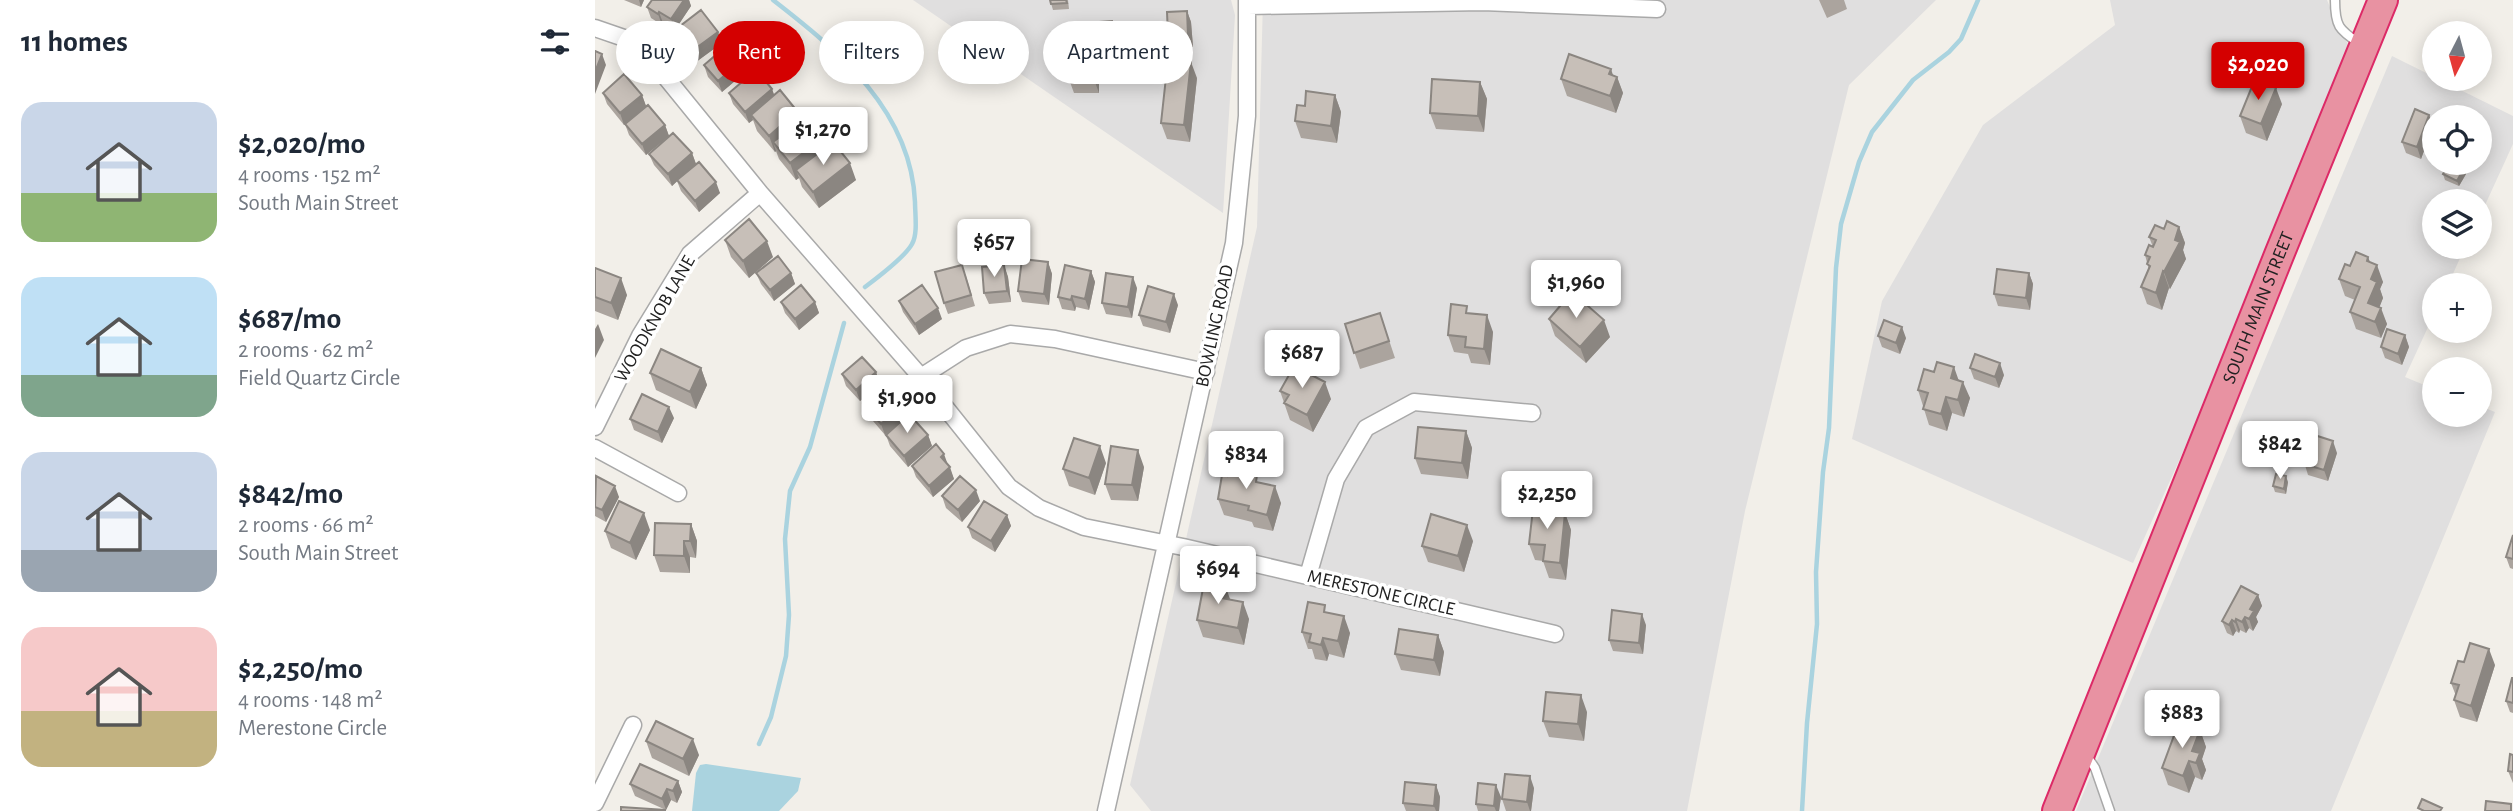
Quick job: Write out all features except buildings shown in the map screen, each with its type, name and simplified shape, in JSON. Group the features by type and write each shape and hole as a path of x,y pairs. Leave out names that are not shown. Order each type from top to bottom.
{"highway":[{"name":"SOUTH MAIN STREET","path":"2057,811 2383,0"}],"street":[{"path":"1248,3 1483,1 1657,9"},
{"name":"BOWLING ROAD","path":"1106,811 1234,243 1247,116 1248,3"},
{"name":"MERESTONE CIRCLE","path":"595,28 624,38 664,75 760,193 921,377 1009,487 1039,508 1084,527 1555,634"},
{"name":"WOODKNOB LANE","path":"595,427 640,336 690,254 760,193"},
{"path":"921,377 966,348 1010,334 1055,339 1206,372"},
{"path":"1308,576 1336,479 1366,428 1414,402 1532,413"},
{"path":"595,448 678,493"},
{"path":"595,803 633,725"}],"lane":[{"path":"2335,0 2335,16 2340,31 2365,47"},
{"path":"2082,748 2095,768 2110,811"}],"shaded area":[{"path":"913,0 1231,0 1235,15 1223,213 1029,80 1029,21 944,21"},
{"path":"1263,0 1936,0 1849,85 1745,511 1687,811 1151,811 1130,785 1257,227"},
{"path":"2110,0 2327,0 2358,63 2133,563 1852,439 1882,301 1983,125 2115,25"},
{"path":"2392,56 2422,71 2422,91 2463,91 2491,105 2422,105 2422,175 2492,175 2492,106 2513,116 2513,144 2492,190 2422,189 2422,259 2460,259 2453,273 2422,273 2422,340 2405,377 2422,384 2422,427 2489,427 2331,811 2076,811"}],"water":[{"path":"700,765 801,778 798,791 779,811 692,811 696,773"}],"waterway":[{"path":"773,0 823,41 868,86 901,139 910,169 915,202 914,240 897,261 865,287"},
{"path":"1802,811 1817,624 1816,572 1829,428 1836,268 1841,224 1859,162 1872,132 1913,80 1961,39 1978,0"},
{"path":"759,744 771,717 786,656 789,615 785,539 790,491 810,447 844,323"}]}
